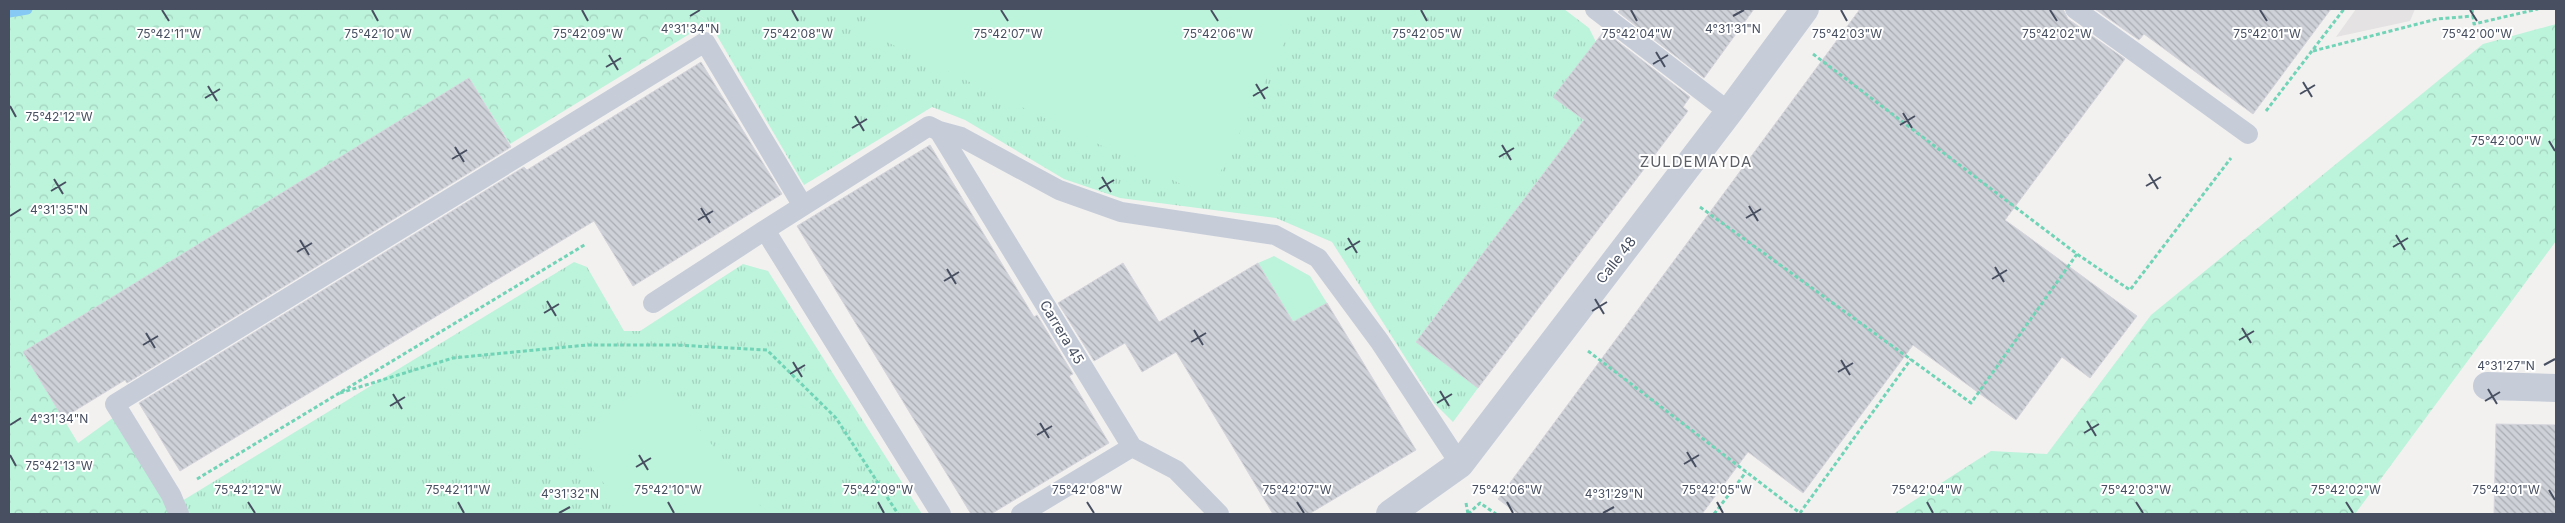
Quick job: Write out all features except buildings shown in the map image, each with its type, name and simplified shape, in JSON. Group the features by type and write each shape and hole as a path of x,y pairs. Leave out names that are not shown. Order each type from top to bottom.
{"street":[{"name":"Calle 48","path":"1390,514 1460,464 1729,112 1805,9"},
{"path":"2486,386 2556,388"}],"lane":[{"path":"1595,9 1729,112"},
{"path":"2075,9 2248,134"},
{"path":"179,514 171,495 115,404 705,42 803,206"},
{"path":"653,303 803,206 934,129 960,138 1059,190 1121,212 1275,235 1318,258 1380,342 1460,464"},
{"name":"Carrera 45","path":"934,129 1132,447"},
{"path":"765,230 941,514"},
{"path":"1022,514 1132,447 1176,470 1219,514"}],"path":[{"path":"1787,34 2077,254 2130,290 2344,9"},
{"path":"2472,9 2474,24 2538,9"},
{"path":"2311,51 2437,19 2473,16"},
{"path":"1672,187 1971,402 2077,254"},
{"path":"171,495 586,244"},
{"path":"1562,331 1800,513 1911,360"},
{"path":"340,393 453,358 587,345 676,345 767,350 836,418 898,514"},
{"path":"1714,514 1746,472"},
{"path":"1468,514 1480,503 1496,514"}],"shaded area":[{"path":"2356,9 2415,9 2410,21 2336,37"}],"green space":[{"path":"9,9 690,9 709,22 510,144 469,78 23,352 78,443 114,417 181,514 9,514"},
{"path":"690,9 1564,9 1589,28 1596,42 1554,97 1584,120 1416,342 1478,388 1453,422 1434,403 1332,242 1276,218 1120,198 1064,179 965,120 932,107 804,185 709,22"},
{"path":"873,9 1301,9 1208,197 862,30"},
{"path":"2556,24 2556,241 2355,514 1893,514 1991,451 2047,454 2151,315 2483,44"},
{"path":"1274,256 1310,276 1327,303 1293,322 1258,263"},
{"path":"574,262 587,267 624,331 640,331 743,264 768,271 922,514 181,514 177,504"},
{"path":"657,376 767,514 628,514 572,443"}],"waterway":[{"path":"9,12 27,9"}],"district":[{"name":"ZULDEMAYDA","path":"1696,162"}]}
